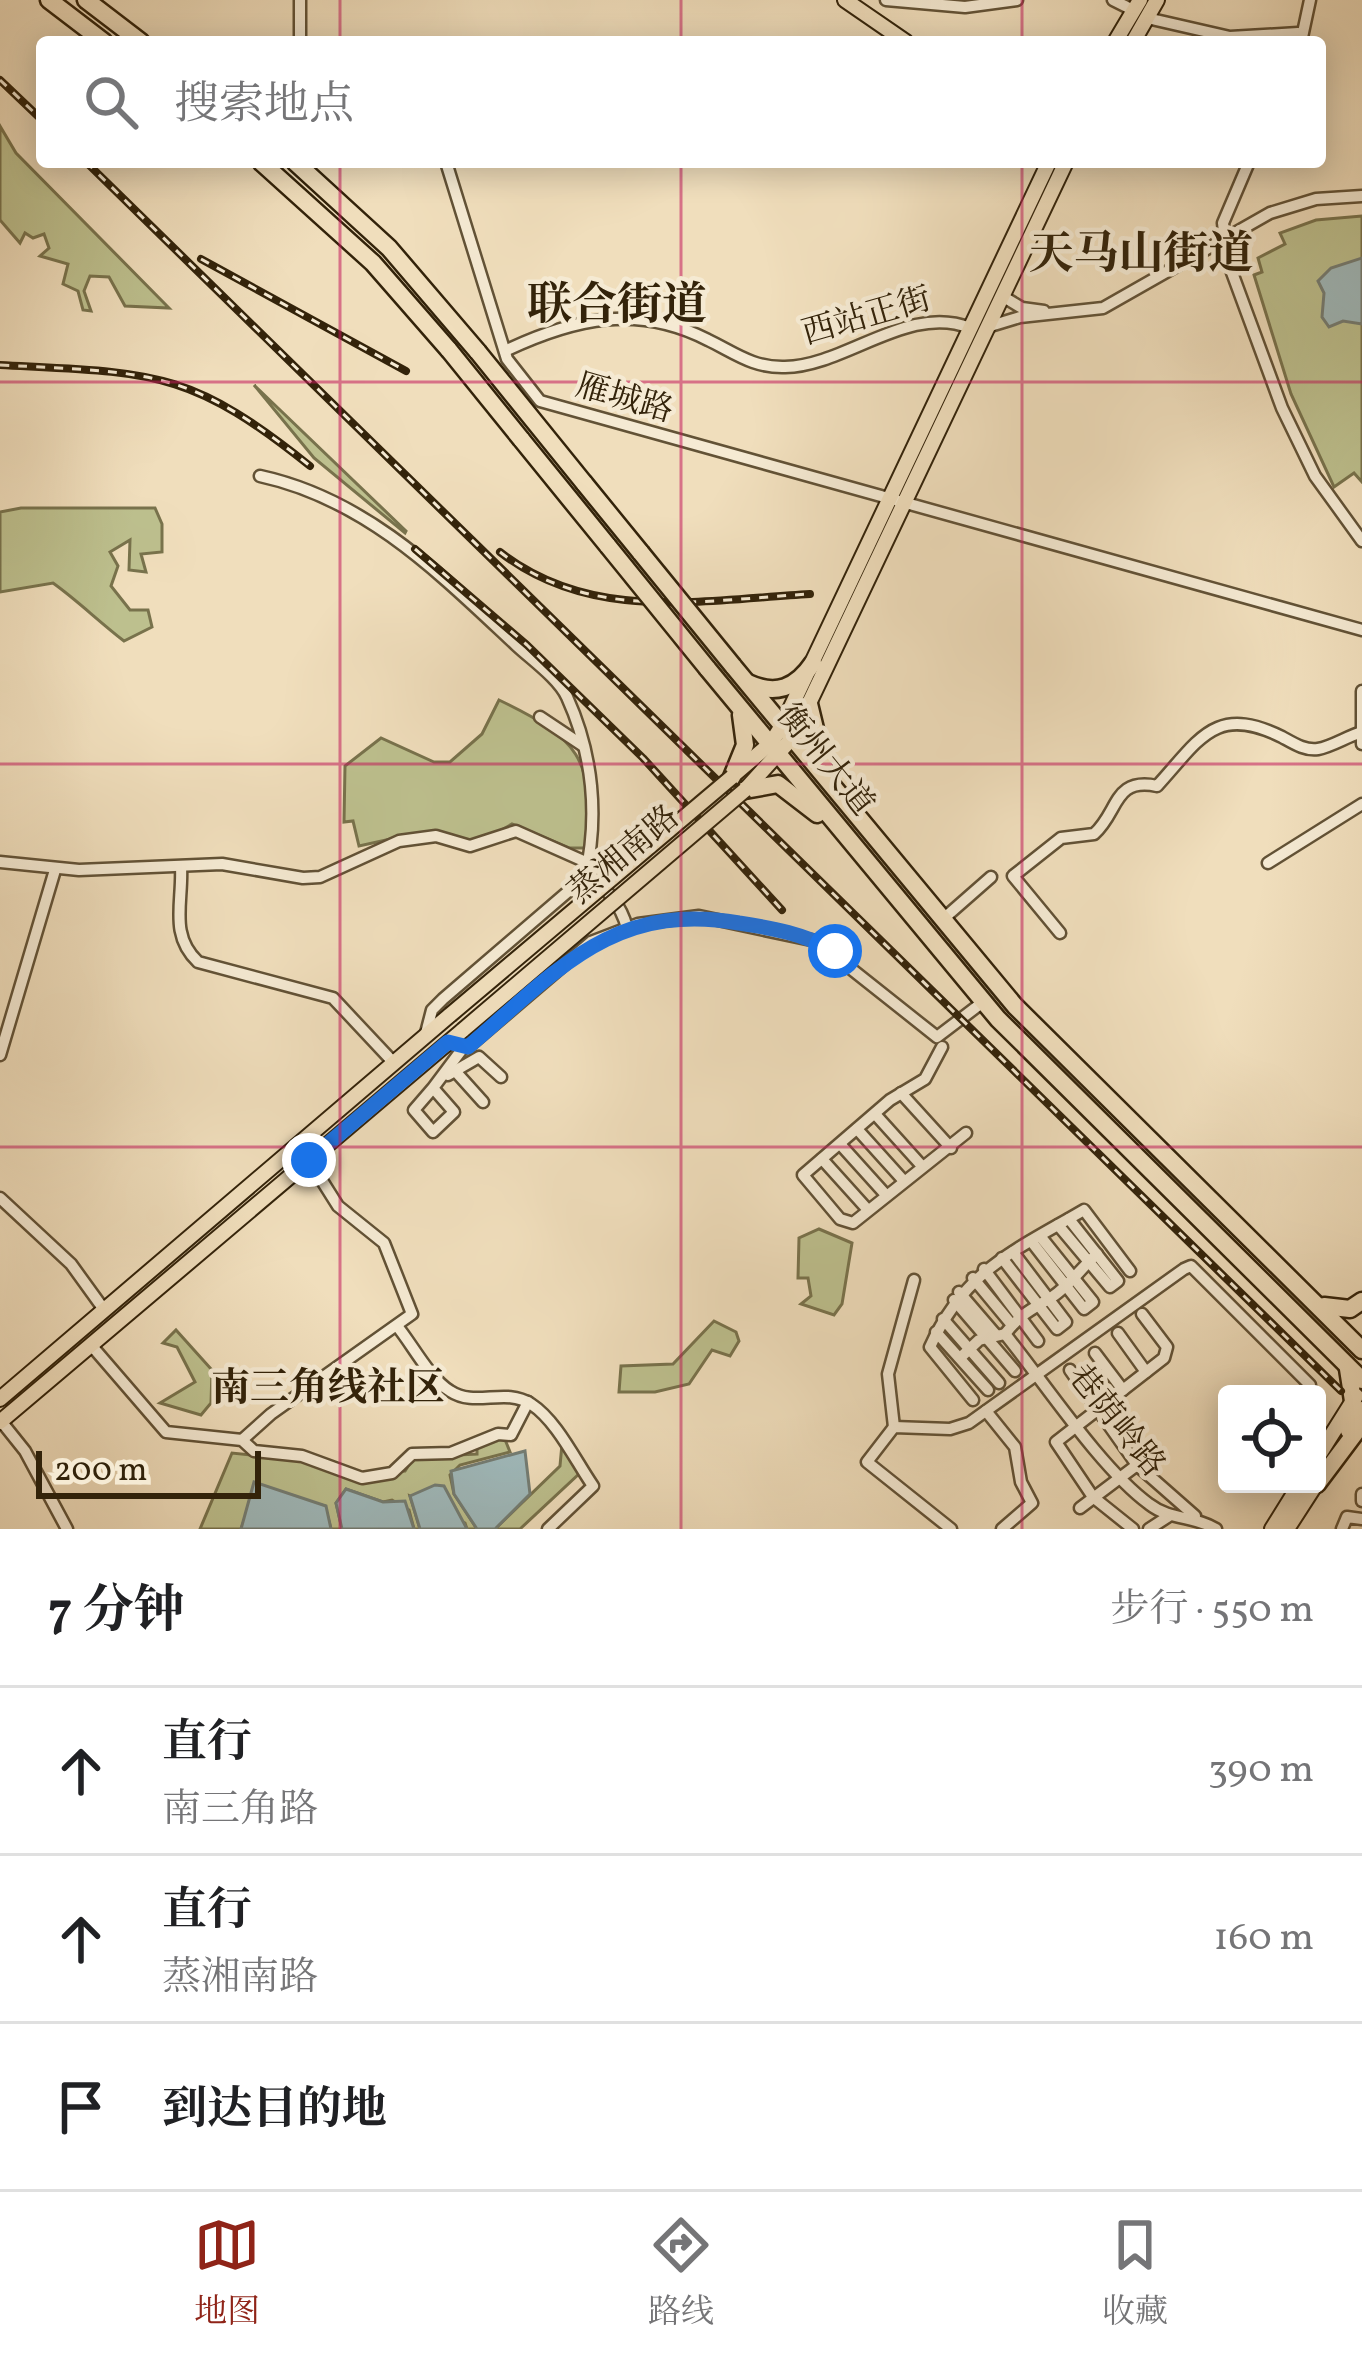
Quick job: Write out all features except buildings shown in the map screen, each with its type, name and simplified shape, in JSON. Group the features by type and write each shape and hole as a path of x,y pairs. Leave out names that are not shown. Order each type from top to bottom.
{"highway":[{"path":"50,0 96,36"},
{"path":"86,0 132,36"},
{"name":"衡州大道","path":"268,168 374,263 449,350 983,1002 1344,1363 1360,1394"},
{"name":"衡州大道","path":"302,168 389,248 478,352 1015,1006 1362,1350"},
{"path":"322,214 338,215 338,199"},
{"path":"374,263 377,251 389,248"},
{"path":"748,683 771,691 790,687 813,663"},
{"path":"732,698 746,732 739,783 778,784 866,860"},
{"path":"808,704 816,747 835,788"},
{"path":"794,771 800,799"},
{"path":"839,826 842,811 855,812"},
{"path":"1202,1221 1226,1226 1218,1204"},
{"path":"1320,1305 1350,1310 1362,1301"},
{"path":"1326,1470 1359,1435"}],"main road":[{"path":"840,0 888,36"},
{"path":"840,0 897,36"},
{"path":"1120,36 1140,9 1157,0"},
{"name":"蒸湘南路","path":"0,1421 463,1030 776,750 808,704 1044,168"},
{"name":"蒸湘南路","path":"788,731 813,663 987,328 1063,168"},
{"name":"蒸湘南路","path":"0,1399 450,1015 739,783"},
{"path":"1326,1445 1360,1394"},
{"path":"1326,1459 1360,1394"},
{"path":"1272,1529 1289,1519 1307,1493"}],"street":[{"path":"300,0 300,36"},
{"path":"886,0 1018,0"},
{"path":"1112,0 1227,36"},
{"path":"1299,36 1308,0"},
{"name":"雁城路","path":"448,168 507,359 539,402 1362,633"},
{"path":"1249,168 1227,235 1253,325 1319,474 1362,537"},
{"path":"987,328 1020,317 1102,308 1267,210 1316,196 1362,194"},
{"path":"1002,296 1041,311 1102,304 1227,235"},
{"name":"西站正街","path":"507,350 557,326 618,316 673,322 753,365 789,368 924,322 954,322 970,328"},
{"path":"481,410 539,402"},
{"path":"260,476 324,493 358,511 430,566 566,692 583,745 594,789 587,870 432,1010 425,1037"},
{"path":"1362,691 1362,744"},
{"path":"540,717 583,745"},
{"path":"1060,933 1013,876 1061,838 1102,828 1118,792 1133,784 1157,786 1210,729 1228,722 1256,724 1304,748 1322,749 1361,732"},
{"path":"1268,863 1362,804"},
{"path":"0,862 55,870 222,864 320,877 399,841 436,836 470,846 517,831 587,870 623,912 627,928"},
{"path":"181,866 178,927 185,950 197,962 333,998 394,1063"},
{"path":"0,1055 55,870"},
{"path":"942,920 991,877"},
{"path":"434,1088 468,1047 592,942 627,928 699,916 817,940 937,1037 983,1002"},
{"path":"432,1010 438,1017 450,1015"},
{"path":"463,1030 468,1047"},
{"path":"448,1042 468,1047"},
{"path":"942,1047 925,1079 874,1114 803,1175 840,1219 853,1223 966,1133"},
{"path":"450,1073 483,1058 501,1077"},
{"path":"450,1073 483,1102"},
{"path":"901,1093 951,1148"},
{"path":"874,1114 921,1165"},
{"path":"857,1129 903,1180"},
{"path":"840,1144 886,1195"},
{"path":"822,1159 868,1210"},
{"path":"242,1440 271,1414 412,1314 384,1243 338,1206 309,1160"},
{"path":"0,1198 71,1264 105,1311"},
{"path":"973,1400 932,1353 943,1319 973,1278 1084,1210 1130,1271"},
{"path":"964,1353 1005,1329 1093,1258 1063,1222"},
{"path":"1035,1238 1068,1281"},
{"path":"1007,1255 1042,1301"},
{"path":"894,1427 950,1429 986,1411 1166,1277 1191,1266 1310,1384"},
{"path":"985,1269 1015,1371"},
{"path":"973,1278 1005,1329"},
{"path":"914,1280 887,1374 894,1427 867,1462 951,1529"},
{"path":"956,1296 1005,1329 1039,1341"},
{"path":"1133,1529 1093,1497 1055,1448 1164,1358 1167,1347 1142,1314"},
{"path":"943,1319 964,1353"},
{"path":"397,1326 451,1392 479,1398 510,1395 528,1402 548,1421 593,1486 548,1529"},
{"name":"巷荫岭路","path":"1005,1329 1120,1479 1169,1516 1195,1516"},
{"path":"937,1331 994,1387"},
{"path":"1118,1334 1146,1372"},
{"path":"91,1345 166,1432 242,1440 254,1451 302,1456 334,1471 375,1478 392,1473 412,1454 451,1453 498,1434 511,1435 528,1402"},
{"path":"1095,1353 1123,1390"},
{"path":"1070,1370 1137,1465 1216,1529"},
{"path":"986,1411 1018,1454 1021,1482 1032,1503 1002,1529"},
{"path":"0,1421 25,1451 67,1529"},
{"path":"1081,1508 1137,1465"},
{"path":"1016,1516 1028,1529"},
{"path":"1149,1529 1169,1516"},
{"path":"1342,1529 1347,1516 1362,1519"}],"green space":[{"path":"0,126 16,153 169,308 125,306 109,277 90,276 84,291 91,311 83,310 78,291 63,284 68,264 40,256 49,248 44,234 33,238 25,233 20,243 0,220"},
{"path":"1362,216 1362,482 1354,473 1334,487 1291,394 1254,275 1262,272 1258,258 1285,244 1280,233 1316,220"},
{"path":"254,385 406,531 405,533 314,458"},
{"path":"155,508 162,524 162,552 141,554 146,572 129,570 130,540 110,552 118,566 111,586 130,610 148,610 152,627 124,641 53,583 0,592 0,512"},
{"path":"499,700 547,726 576,755 587,792 585,848 569,848 512,824 482,841 404,836 359,846 353,821 344,822 345,766 381,738 434,762 450,762 482,734"},
{"path":"819,1229 852,1243 842,1304 834,1315 801,1304 811,1296 808,1278 798,1278 799,1238"},
{"path":"714,1321 736,1332 739,1341 730,1356 712,1350 689,1384 655,1392 619,1392 621,1366 673,1364"},
{"path":"176,1330 212,1370 211,1403 201,1415 160,1403 195,1382 177,1347 163,1343"},
{"path":"504,1437 510,1452 460,1465 450,1475 454,1494 477,1529 467,1529 465,1523 410,1496 420,1529 414,1529 409,1510 392,1500 383,1502 346,1489 336,1503 342,1529 331,1529 325,1506 306,1501 247,1512 241,1529 200,1529 232,1453 300,1460 337,1474 405,1471 414,1457 477,1454 477,1447"},
{"path":"562,1444 581,1472 520,1529 495,1529 560,1466"}],"water":[{"path":"1362,258 1362,324 1343,321 1329,327 1322,317 1324,293 1318,281 1331,268"},
{"path":"525,1451 530,1494 495,1529 477,1529 454,1494 451,1471"},
{"path":"254,1482 326,1506 331,1529 241,1529"},
{"path":"444,1486 467,1529 420,1529 410,1496"},
{"path":"346,1489 383,1502 405,1501 414,1529 342,1529 336,1503"}],"railway":[{"path":"0,80 36,114"},
{"path":"92,168 1341,1391"},
{"path":"201,259 406,371"},
{"path":"0,365 95,370 166,382 231,410 310,466"},
{"path":"415,549 527,645 643,758 782,910"},
{"path":"500,552 535,574 610,598 689,602 810,594"}],"district":[{"name":"天马山街道","path":"1141,256"},
{"name":"联合街道","path":"617,307"},
{"name":"南三角线社区","path":"328,1390"}],"route":[{"path":"309,1160 448,1042 468,1047 592,942 638,923 699,916 788,931 835,951"}]}
